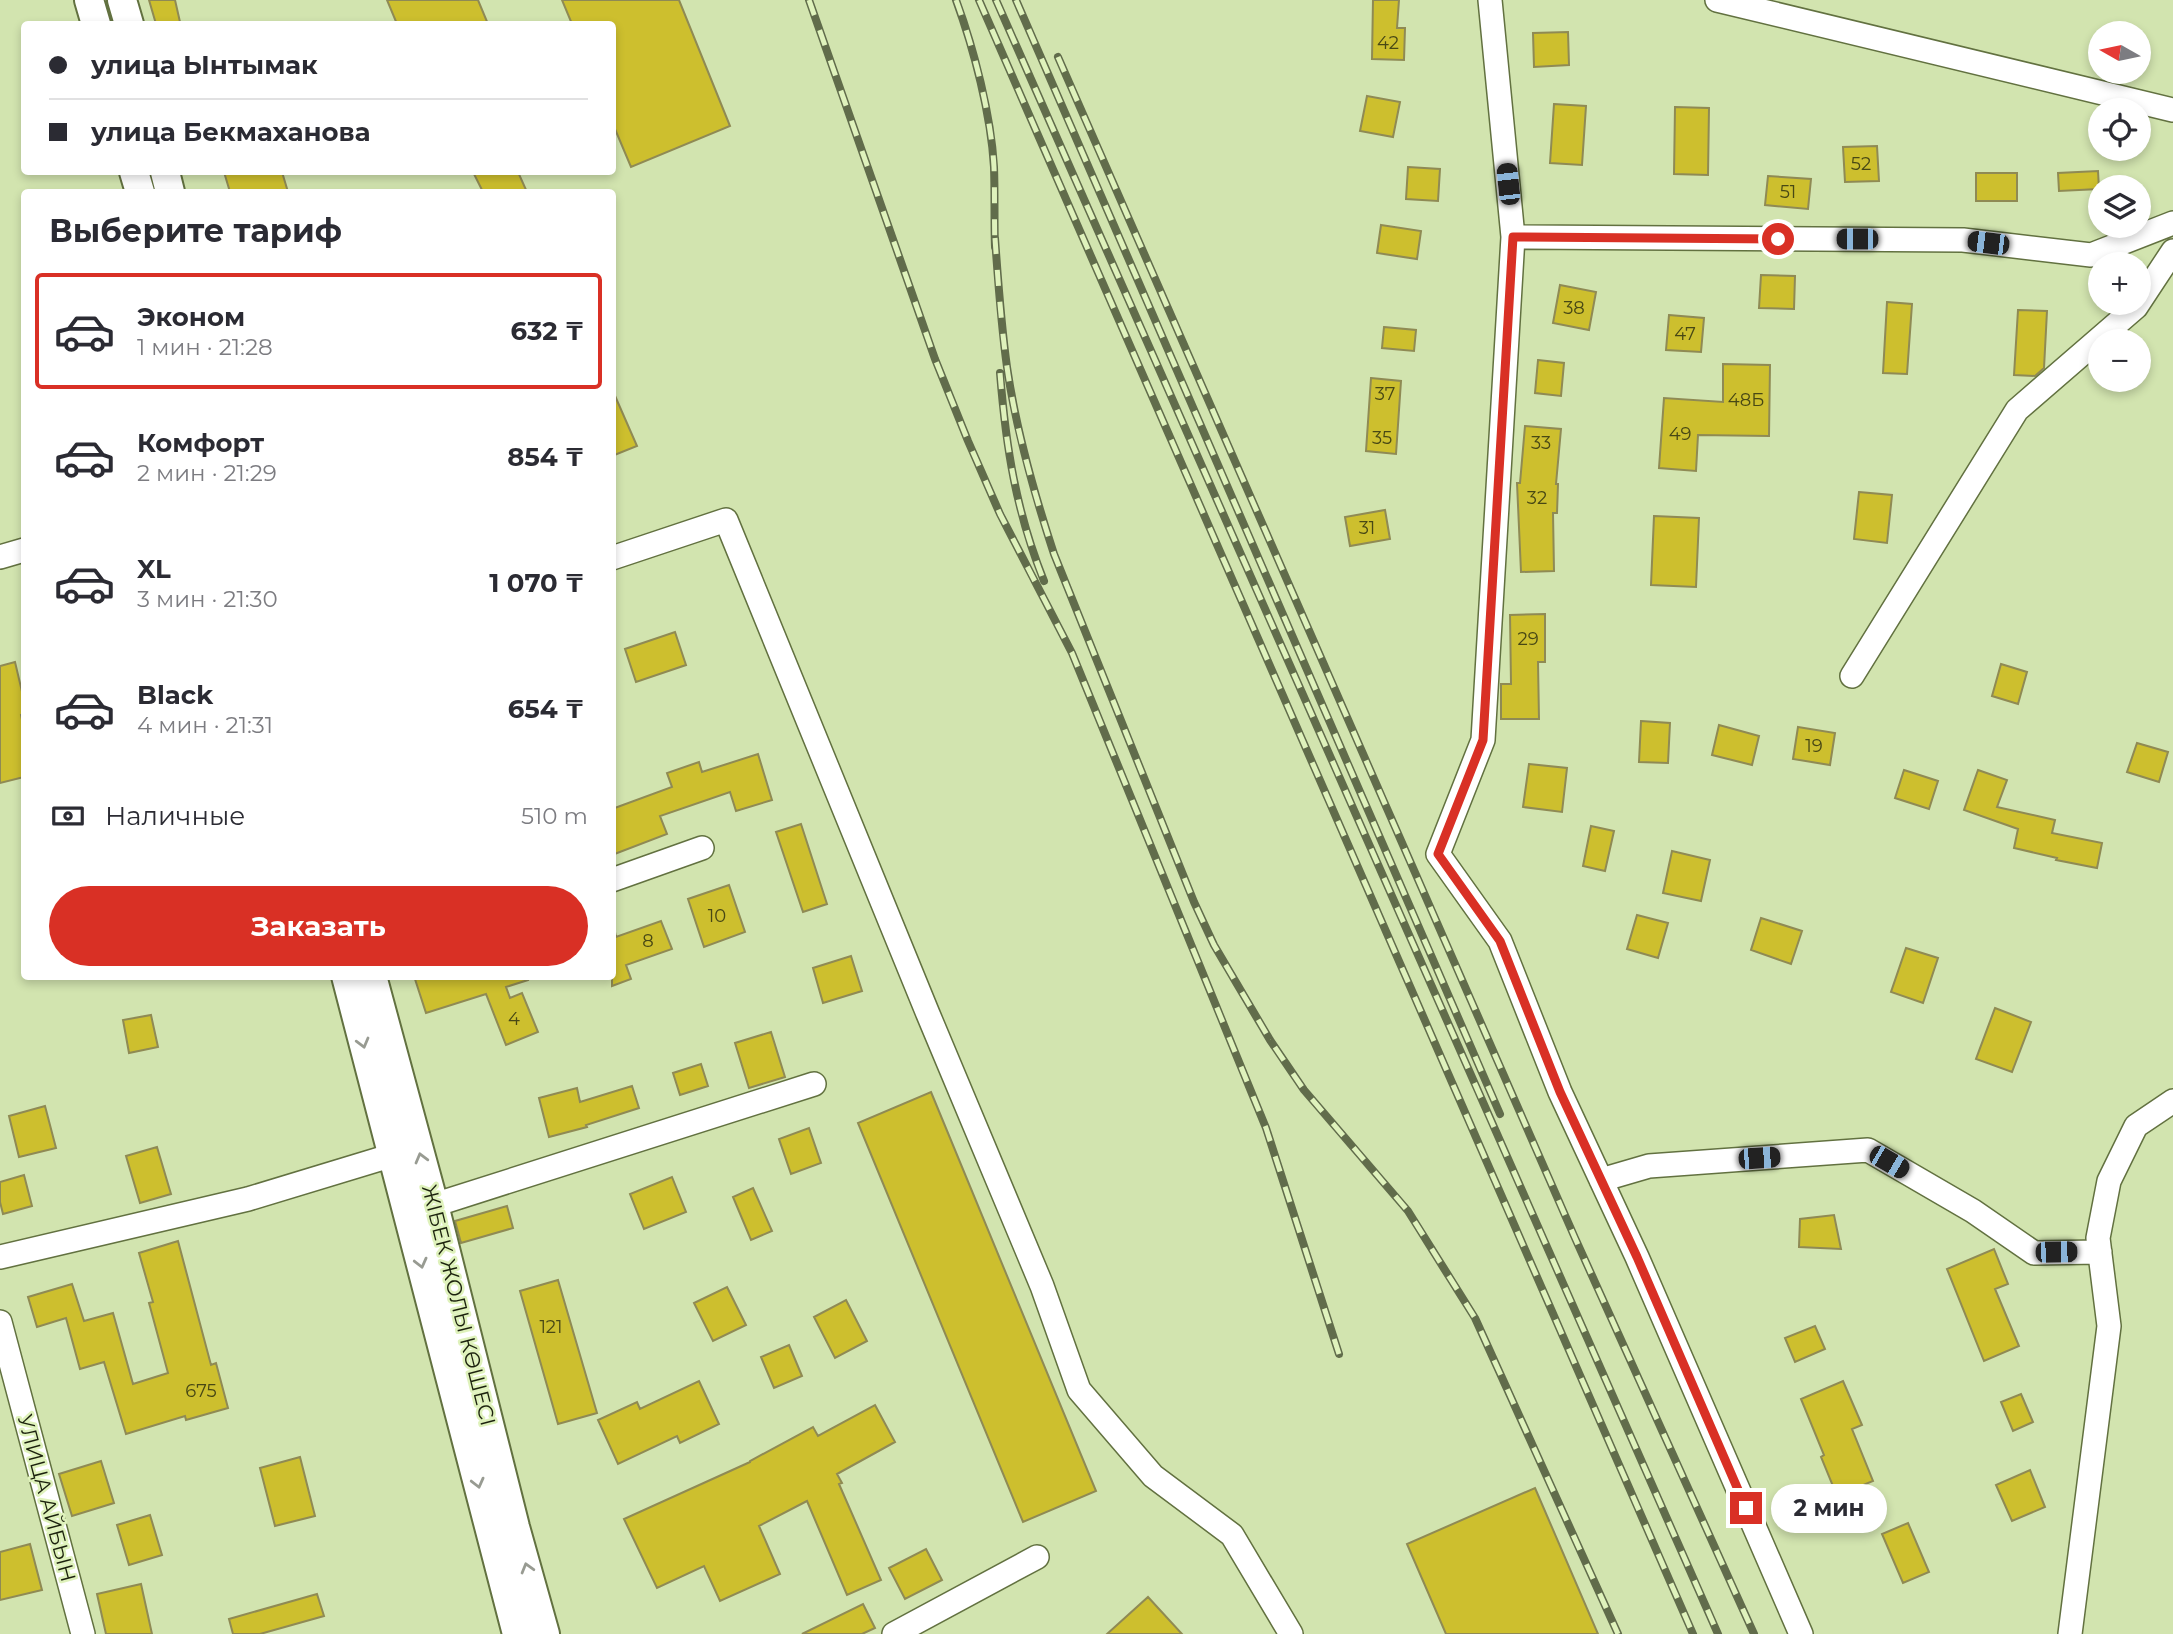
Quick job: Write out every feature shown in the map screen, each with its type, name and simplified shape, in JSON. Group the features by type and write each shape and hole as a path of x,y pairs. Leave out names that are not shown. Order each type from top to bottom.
{"main road":[{"path":"89,0 95,21"},
{"path":"122,0 128,21"},
{"name":"ЖІБЕК ЖОЛЫ КӨШЕСІ","path":"347,980 517,1634"},
{"name":"ЖІБЕК ЖОЛЫ КӨШЕСІ","path":"373,980 545,1634"}],"street":[{"path":"1490,0 1513,237 1483,740 1438,854 1500,941 1560,1092 1642,1270 1801,1634"},
{"path":"1717,0 2173,110"},
{"path":"1513,237 1963,240 2091,255 2173,223"},
{"path":"1852,676 2017,410 2136,307 2173,251"},
{"path":"616,557 726,520 1042,1286 1079,1390 1153,1476 1232,1535 1291,1634"},
{"path":"0,556 21,551"},
{"path":"616,879 702,848"},
{"path":"434,1205 814,1084"},
{"path":"2070,1634 2109,1326 2098,1238 2109,1181 2136,1126 2173,1101"},
{"path":"1601,1180 1649,1166 1868,1150 1973,1211 2034,1253 2100,1252"},
{"path":"0,1257 248,1199 393,1155"},
{"name":"УЛИЦА АЙБЫН","path":"0,1322 83,1634"},
{"path":"894,1634 1037,1557"}],"building":[{"path":"149,0 175,0 180,21 155,21"},
{"path":"387,0 478,0 487,21 396,21"},
{"path":"562,0 679,0 730,126 631,167 616,131 616,21 571,21"},
{"path":"1373,0 1399,0 1397,28 1405,28 1404,60 1372,59"},
{"path":"1568,32 1569,65 1534,67 1533,33"},
{"path":"1367,96 1400,102 1393,137 1360,131"},
{"path":"1554,104 1586,106 1582,165 1550,163"},
{"path":"1675,107 1709,108 1708,175 1674,174"},
{"path":"1877,146 1879,181 1845,182 1843,147"},
{"path":"1408,167 1440,169 1438,201 1406,199"},
{"path":"2098,171 2098,175 2088,175 2088,190 2059,191 2058,173"},
{"path":"1976,173 2017,173 2017,201 1976,201"},
{"path":"225,175 283,175 287,189 229,189"},
{"path":"474,175 519,175 526,189 482,189"},
{"path":"1768,176 1811,179 1808,209 1765,205"},
{"path":"1381,225 1421,231 1417,259 1377,253"},
{"path":"1761,275 1795,276 1794,309 1759,308"},
{"path":"1560,285 1596,292 1589,330 1553,323"},
{"path":"1887,302 1912,304 1907,374 1883,373"},
{"path":"2018,310 2047,311 2044,368 2035,376 2014,375"},
{"path":"1669,315 1704,318 1701,352 1666,350"},
{"path":"1384,327 1416,330 1414,351 1382,348"},
{"path":"1538,360 1564,363 1561,396 1535,393"},
{"path":"1723,364 1770,365 1769,436 1698,435 1696,471 1659,468 1664,398 1723,402"},
{"path":"1371,378 1401,381 1396,454 1366,451"},
{"path":"616,398 637,446 616,454"},
{"path":"1525,426 1561,429 1556,484 1557,513 1553,513 1554,571 1521,572 1517,483 1520,483"},
{"path":"1859,492 1892,495 1887,543 1854,539"},
{"path":"1385,510 1390,539 1350,546 1345,517"},
{"path":"1654,516 1699,518 1696,587 1651,585"},
{"path":"1545,614 1545,662 1538,662 1539,719 1501,719 1501,684 1511,684 1510,615"},
{"path":"675,632 686,665 636,682 625,649"},
{"path":"15,662 21,687 21,778 0,783 0,666"},
{"path":"2001,664 2027,672 2018,704 1992,696"},
{"path":"1641,721 1670,723 1668,763 1639,762"},
{"path":"1719,725 1759,736 1752,765 1712,755"},
{"path":"1798,727 1835,733 1830,765 1793,759"},
{"path":"2137,743 2168,752 2159,782 2127,772"},
{"path":"758,754 772,800 736,811 730,792 660,816 667,834 616,853 616,808 672,787 667,773 699,762 702,772"},
{"path":"1529,764 1567,768 1562,812 1523,807"},
{"path":"1904,770 1938,781 1929,809 1895,798"},
{"path":"1978,770 2007,780 1997,807 2055,820 2052,833 2102,843 2097,868 2014,848 2018,829 1964,810"},
{"path":"801,824 827,904 803,912 776,832"},
{"path":"1591,826 1614,831 1605,871 1583,866"},
{"path":"1672,851 1710,860 1701,901 1663,893"},
{"path":"729,885 745,932 704,947 688,899"},
{"path":"1637,915 1668,923 1658,958 1627,949"},
{"path":"1761,918 1802,931 1791,964 1751,950"},
{"path":"661,921 672,949 626,965 631,979 612,986 612,980 616,980 616,937"},
{"path":"1906,948 1938,958 1923,1003 1891,992"},
{"path":"851,956 862,991 823,1003 813,968"},
{"path":"415,980 528,980 506,987 510,998 522,993 538,1032 506,1045 486,994 426,1013"},
{"path":"1995,1008 2031,1022 2012,1072 1976,1059"},
{"path":"151,1015 158,1047 129,1053 123,1020"},
{"path":"771,1032 785,1077 749,1088 735,1043"},
{"path":"701,1064 708,1086 680,1095 673,1073"},
{"path":"632,1086 639,1108 586,1125 587,1127 549,1137 539,1098 577,1088 580,1102"},
{"path":"931,1092 1096,1491 1023,1522 858,1123"},
{"path":"45,1106 56,1148 19,1157 9,1116"},
{"path":"809,1128 821,1163 791,1174 779,1139"},
{"path":"157,1147 171,1194 140,1203 126,1156"},
{"path":"24,1175 32,1206 3,1214 0,1182"},
{"path":"672,1177 686,1212 644,1229 630,1194"},
{"path":"753,1188 772,1231 751,1240 733,1197"},
{"path":"507,1206 513,1228 461,1243 455,1221"},
{"path":"1834,1215 1841,1249 1799,1247 1800,1219"},
{"path":"178,1241 211,1365 216,1363 228,1408 186,1420 185,1416 126,1434 104,1362 80,1369 66,1318 37,1327 28,1297 72,1284 84,1321 113,1313 133,1384 168,1373 139,1253"},
{"path":"1994,1249 2008,1284 1995,1289 2019,1346 1984,1361 1947,1269"},
{"path":"558,1280 597,1413 558,1424 520,1291"},
{"path":"727,1287 746,1325 713,1341 694,1303"},
{"path":"846,1300 867,1341 835,1358 814,1317"},
{"path":"1815,1326 1825,1349 1795,1362 1785,1338"},
{"path":"789,1345 802,1376 774,1388 761,1357"},
{"path":"699,1381 719,1424 680,1443 677,1436 618,1464 598,1420 637,1402 640,1409"},
{"path":"1843,1381 1862,1425 1852,1429 1873,1481 1837,1496 1801,1399"},
{"path":"2021,1394 2033,1422 2013,1431 2001,1402"},
{"path":"875,1405 895,1442 837,1474 881,1580 847,1595 807,1501 759,1526 780,1574 720,1601 704,1566 657,1588 624,1519 750,1462 813,1427 818,1436"},
{"path":"300,1457 315,1516 275,1526 260,1468"},
{"path":"101,1461 114,1503 72,1516 59,1474"},
{"path":"2030,1470 2045,1507 2012,1521 1996,1485"},
{"path":"1535,1488 1598,1634 1446,1634 1407,1544"},
{"path":"150,1515 162,1555 129,1565 117,1525"},
{"path":"1908,1523 1929,1572 1903,1583 1882,1534"},
{"path":"30,1544 42,1590 0,1600 0,1552"},
{"path":"926,1549 942,1580 905,1599 889,1568"},
{"path":"141,1584 152,1634 106,1634 97,1594"},
{"path":"317,1594 324,1616 260,1634 233,1634 229,1619"},
{"path":"1148,1597 1182,1634 1107,1634"},
{"path":"863,1604 875,1628 862,1634 802,1634"}],"railway":[{"path":"809,0 935,359 968,441 1000,514 1072,653 1266,1128 1339,1354"},
{"path":"956,0 975,61 989,126 994,167 995,247"},
{"path":"979,0 1693,1634"},
{"path":"996,0 1718,1634"},
{"path":"1016,0 1500,1114"},
{"path":"1058,57 1575,1238 1754,1634"},
{"path":"995,238 1003,335 1011,391 1039,508 1054,554 1194,902 1214,945 1270,1040 1304,1090 1408,1211 1475,1318 1618,1634"},
{"path":"1000,373 1005,427 1019,504 1044,581"}],"route":[{"path":"1746,1508 1637,1257 1560,1092 1500,941 1438,854 1483,740 1513,237 1778,239"}]}
